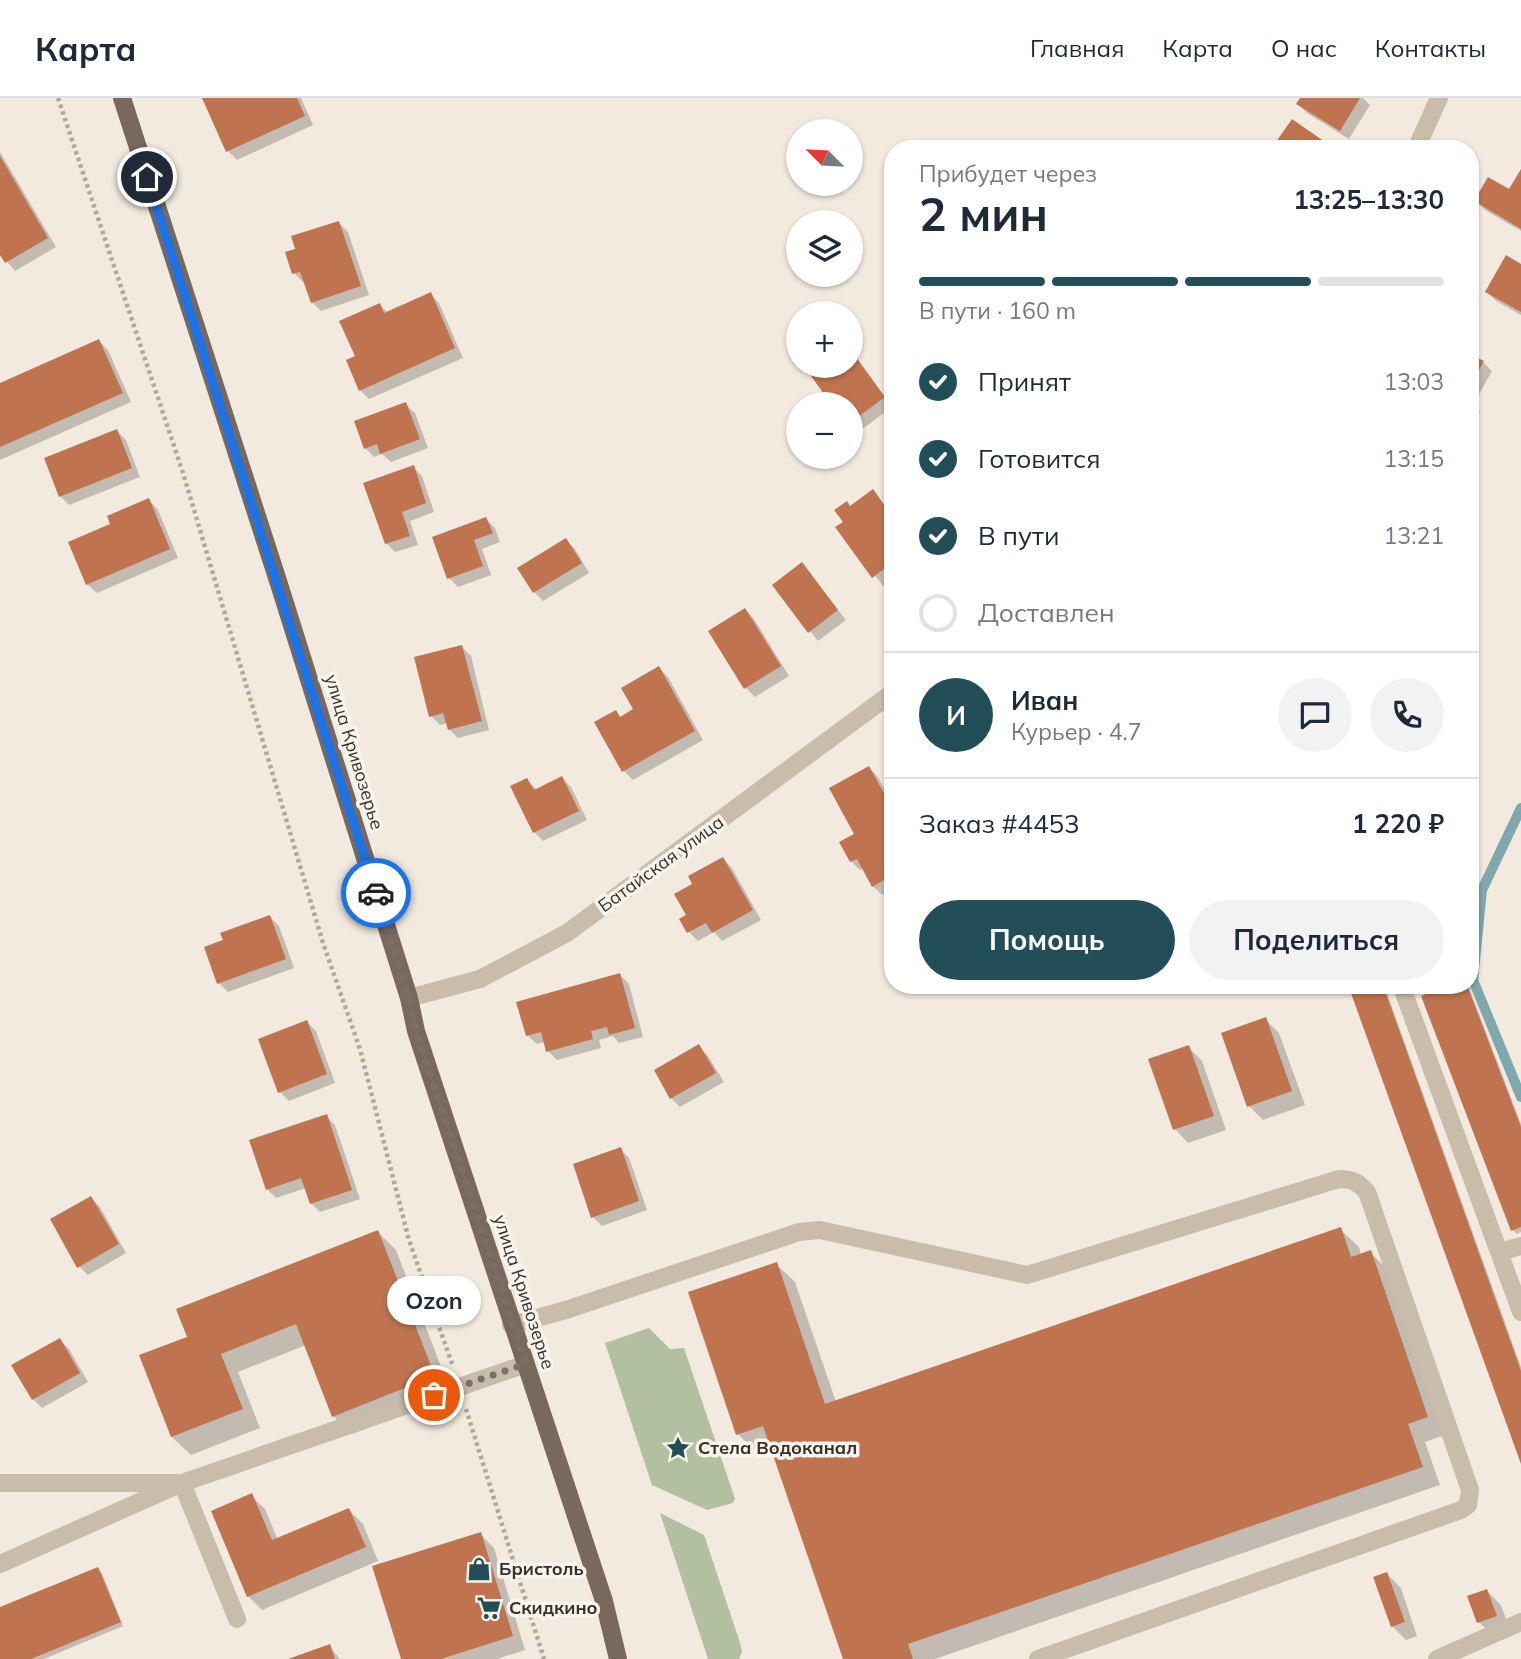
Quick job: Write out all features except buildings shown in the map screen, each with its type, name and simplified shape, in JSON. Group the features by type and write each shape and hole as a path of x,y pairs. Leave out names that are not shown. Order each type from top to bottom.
{"main road":[{"name":"улица Кривозерье","path":"122,98 275,571 409,998 416,1031 604,1601 618,1659"}],"street":[{"path":"1420,140 1439,98"},
{"name":"Батайская улица","path":"409,998 480,979 567,933 884,699"},
{"path":"1404,994 1521,1312"},
{"path":"511,1325 566,1310 799,1231 820,1230 1027,1275 1339,1179 1351,1179 1360,1184 1367,1192 1470,1490 1468,1505 1461,1510 1038,1659"},
{"path":"1500,1252 1521,1246"},
{"path":"0,1564 182,1483 526,1364"},
{"path":"0,1483 182,1483"},
{"path":"182,1483 237,1619"},
{"path":"1437,1659 1521,1622"}],"path":[{"path":"58,98 183,472 323,943 360,1049 409,1240 459,1386 544,1659"}],"green space":[{"path":"649,1328 670,1349 684,1348 735,1499 733,1503 707,1510 652,1485 605,1343"},
{"path":"660,1513 704,1535 741,1646 739,1659 708,1659"}],"waterway":[{"path":"1479,920 1482,890 1521,808"},
{"path":"1479,994 1521,1097"}],"way so far":[{"path":"376,893 409,998 416,1031 526,1364 434,1395"}],"place":[{"name":"Ozon","path":"434,1395"},
{"name":"Стела Водоканал","path":"678,1448"},
{"name":"Бристоль","path":"479,1569"},
{"name":"Скидкино","path":"489,1608"}],"route":[{"path":"147,177 376,893"}]}
